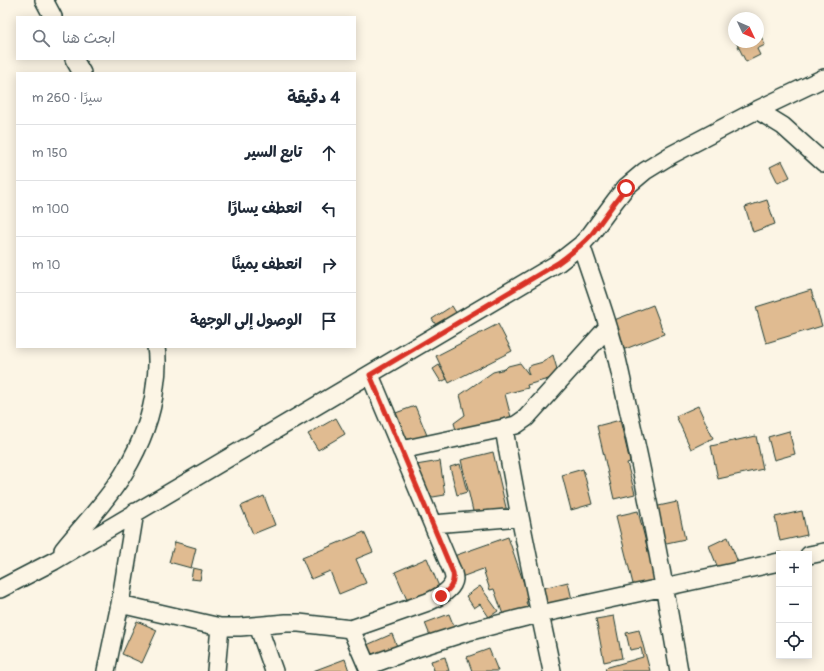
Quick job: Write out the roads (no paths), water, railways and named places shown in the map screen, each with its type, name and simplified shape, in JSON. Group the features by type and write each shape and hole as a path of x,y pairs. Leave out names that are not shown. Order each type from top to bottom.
{"street":[{"path":"44,0 52,16"},
{"path":"75,60 81,72"},
{"path":"0,589 54,560 558,263 590,236 626,188 645,171 670,155 757,110 824,78"},
{"path":"757,110 783,126 824,164"},
{"path":"581,245 613,343 637,445 679,671"},
{"path":"402,450 516,425 526,418 608,327"},
{"path":"54,560 124,473 141,440 149,419 154,398 156,348"},
{"path":"120,604 220,627 232,628 299,623 351,629 436,599 445,593 451,587 454,579 453,573 370,375"},
{"path":"504,428 509,462 552,671"},
{"path":"106,671 120,604 135,512"},
{"path":"433,524 520,517"},
{"path":"812,554 824,552"},
{"path":"351,629 368,669 414,649 467,632 522,618 776,563"},
{"path":"258,626 274,671"},
{"path":"216,671 220,627"}]}
